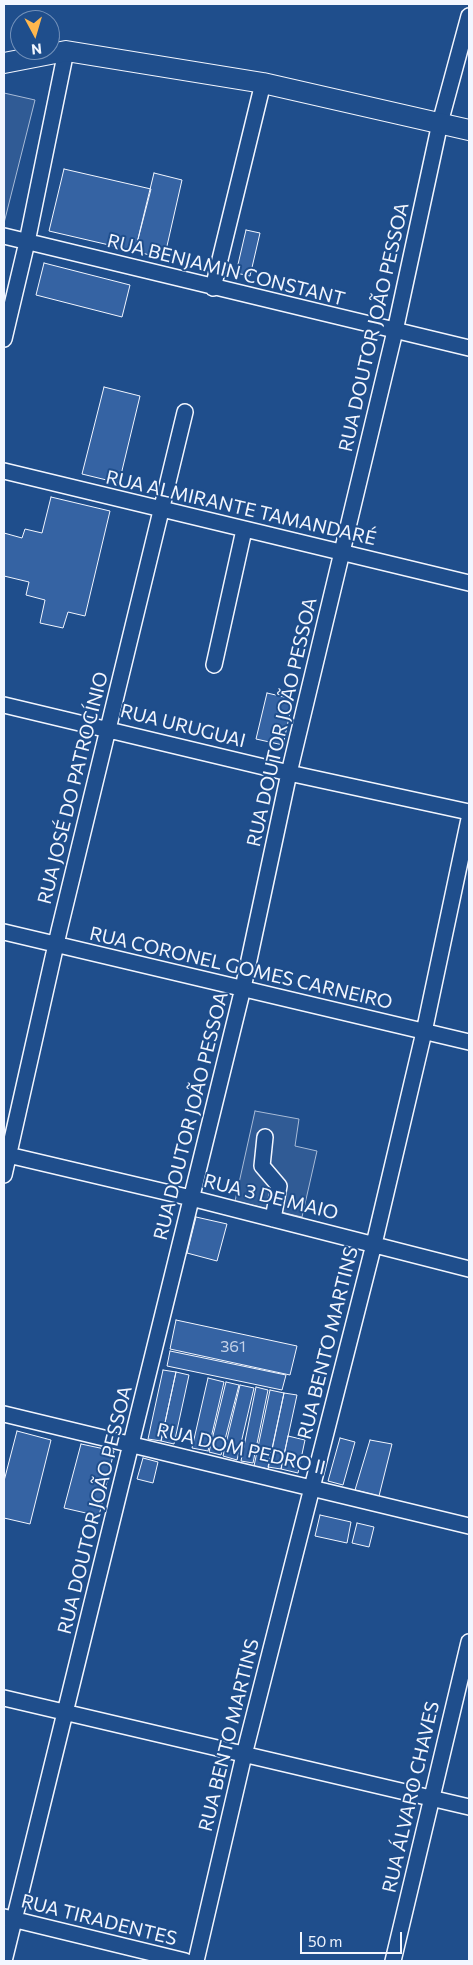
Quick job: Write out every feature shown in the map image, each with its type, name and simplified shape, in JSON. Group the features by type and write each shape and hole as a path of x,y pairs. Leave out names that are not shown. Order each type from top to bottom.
{"main road":[{"path":"4,63 66,50 263,83 469,130"}],"street":[{"name":"RUA DOUTOR JOÃO PESSOA","path":"4,1961 9,1919 66,1712 190,1198 243,988 288,774 395,331 440,123 469,16"},
{"path":"4,339 27,242 66,50"},
{"path":"213,288 263,83"},
{"name":"RUA BENJAMIN CONSTANT","path":"4,236 213,288 469,348"},
{"name":"RUA JOSÉ DO PATROCÍNIO","path":"4,1175 6,1154 184,412"},
{"name":"RUA ALMIRANTE TAMANDARÉ","path":"4,471 469,584"},
{"path":"214,666 244,530"},
{"name":"RUA URUGUAI","path":"4,705 108,728 288,774 469,812"},
{"name":"RUA BENTO MARTINS","path":"196,1961 244,1754 374,1244 424,1032 469,819"},
{"name":"RUA CORONEL GOMES CARNEIRO","path":"4,932 469,1042"},
{"path":"265,1138 262,1166 278,1186 273,1219"},
{"name":"RUA 3 DE MAIO","path":"6,1154 190,1198 469,1269"},
{"name":"RUA DOM PEDRO II","path":"4,1414 469,1526"},
{"name":"RUA ÁLVARO CHAVES","path":"393,1961 469,1642"},
{"path":"4,1698 469,1807"},
{"name":"RUA TIRADENTES","path":"9,1919 185,1961"}],"shaded area":[{"path":"4,93 35,100 4,223"},
{"path":"255,1111 299,1119 295,1146 317,1151 302,1217 235,1201"}],"building":[{"path":"64,169 151,189 135,251 49,231"},
{"path":"154,173 182,180 164,259 135,251"},
{"path":"246,230 260,233 250,276 236,273"},
{"path":"44,263 130,285 122,317 36,295"},
{"path":"104,387 140,396 119,483 82,474"},
{"path":"51,497 110,511 85,616 68,612 63,628 40,623 45,600 26,595 29,582 4,576 4,533 22,538 25,529 42,533"},
{"path":"267,693 293,699 283,745 256,739"},
{"path":"196,1217 227,1224 217,1261 187,1253"},
{"path":"176,1320 297,1346 290,1375 170,1349"},
{"path":"170,1351 286,1375 282,1390 167,1366"},
{"path":"163,1370 176,1372 161,1441 148,1439"},
{"path":"176,1372 189,1375 174,1444 161,1441"},
{"path":"208,1378 224,1382 208,1451 192,1448"},
{"path":"226,1382 239,1385 221,1455 209,1452"},
{"path":"240,1385 254,1388 237,1460 223,1456"},
{"path":"256,1387 268,1390 253,1463 241,1461"},
{"path":"270,1390 284,1393 268,1469 254,1466"},
{"path":"284,1393 297,1395 281,1469 268,1467"},
{"path":"17,1431 51,1440 30,1524 4,1518 4,1481"},
{"path":"288,1436 305,1440 298,1473 281,1469"},
{"path":"340,1438 355,1442 343,1485 328,1481"},
{"path":"370,1440 392,1444 379,1496 355,1490"},
{"path":"81,1444 114,1451 99,1516 64,1508"},
{"path":"143,1458 158,1462 153,1483 137,1479"},
{"path":"320,1515 351,1522 347,1543 315,1536"},
{"path":"357,1523 374,1527 369,1547 352,1543"}]}
